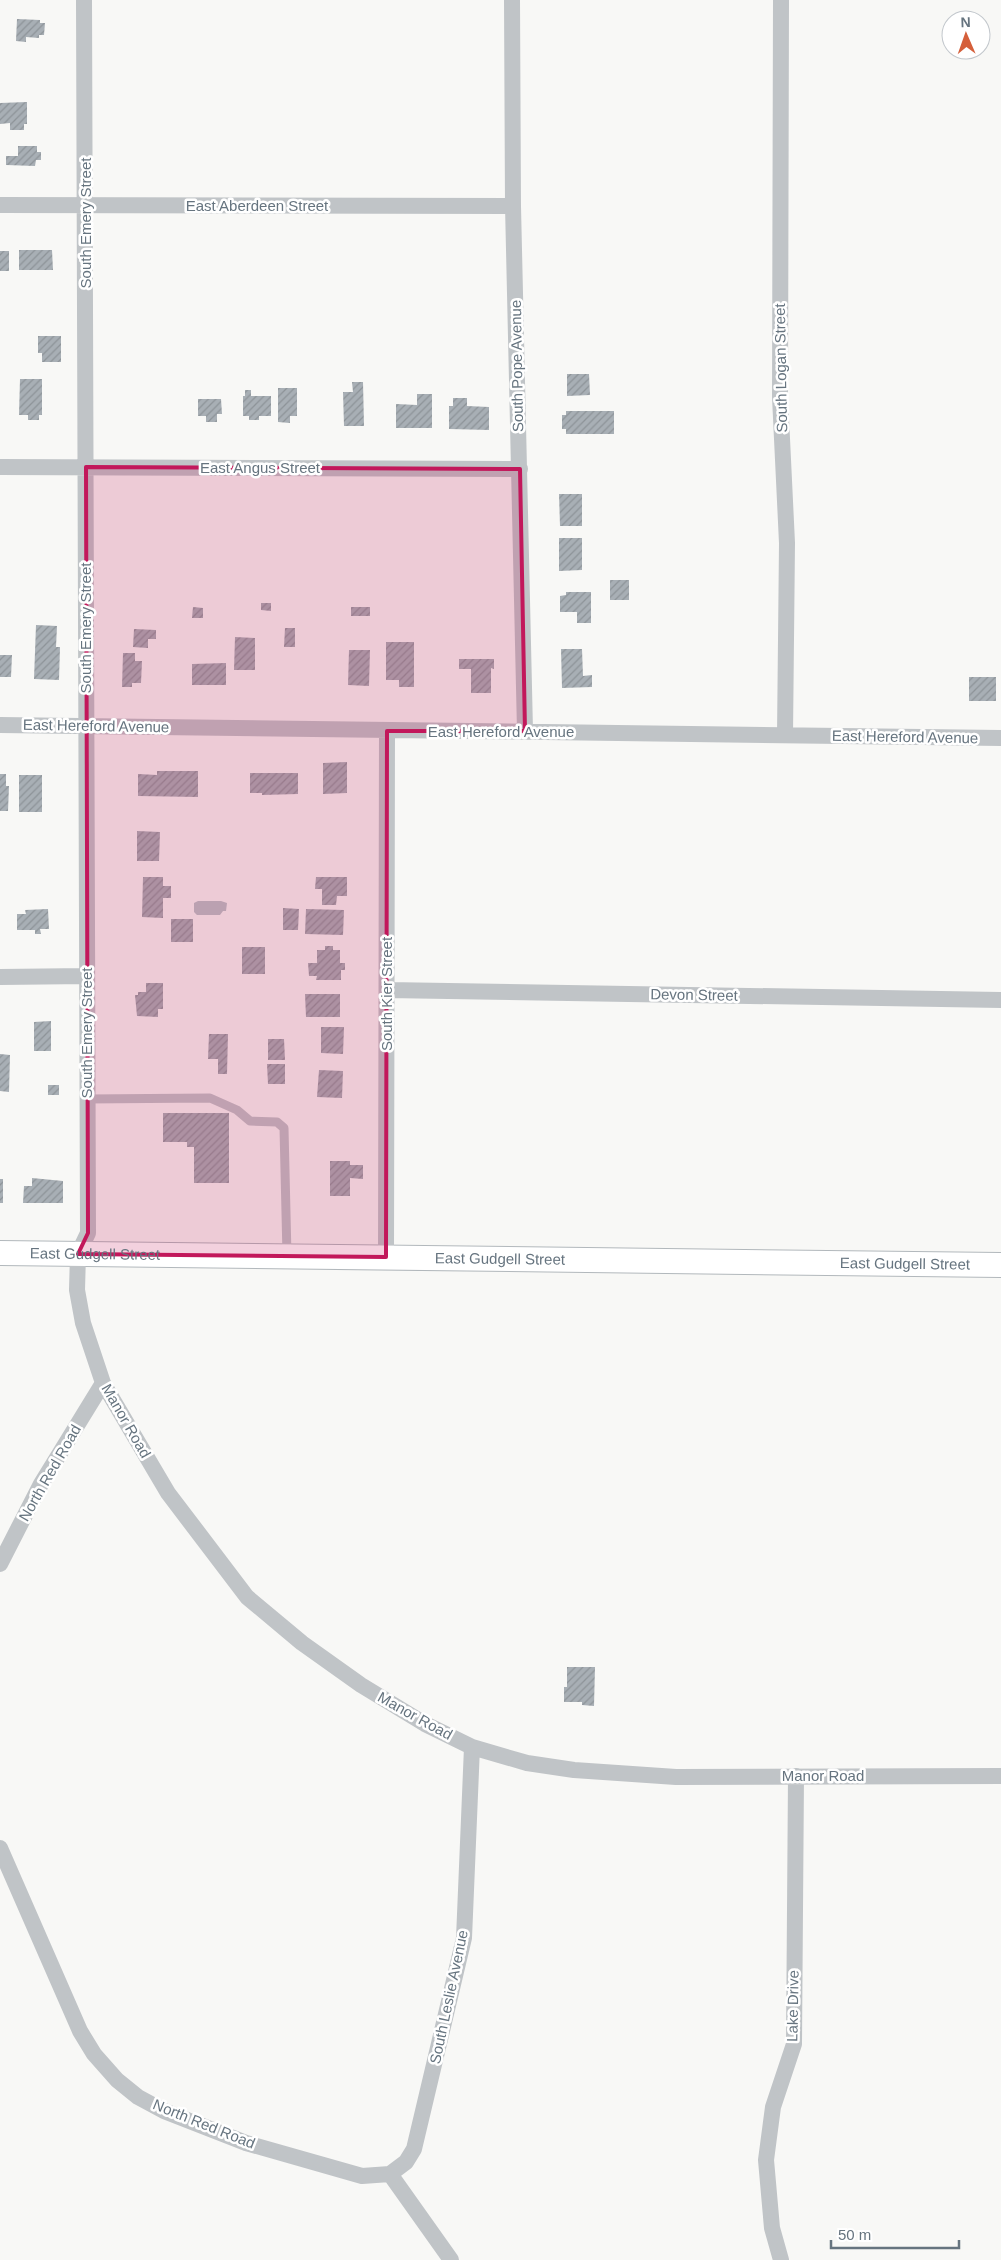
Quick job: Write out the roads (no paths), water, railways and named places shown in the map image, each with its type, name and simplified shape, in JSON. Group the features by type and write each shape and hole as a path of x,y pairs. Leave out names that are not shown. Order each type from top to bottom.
{"street":[{"name":"South Emery Street","path":"78,1254 88,1233 84,0"},
{"name":"South Pope Avenue","path":"512,0 514,206 525,731"},
{"name":"South Logan Street","path":"781,0 780,397 787,543 785,735"},
{"name":"East Aberdeen Street","path":"0,205 514,206"},
{"name":"East Angus Street","path":"0,467 520,469"},
{"name":"East Hereford Avenue","path":"0,725 1001,738"},
{"name":"South Kier Street","path":"386,1257 387,731"},
{"path":"0,977 87,976"},
{"name":"Devon Street","path":"387,990 1001,1000"},
{"name":"East Gudgell Street","path":"0,1253 1001,1265"},
{"name":"Manor Road","path":"78,1254 77,1290 83,1323 102,1383 168,1493 247,1598 302,1643 360,1685 425,1724 472,1747 527,1763 574,1770 676,1776 1001,1776"},
{"name":"North Red Road","path":"0,1564 41,1484 102,1383"},
{"name":"South Leslie Avenue","path":"390,2174 406,2162 414,2150 464,1938 472,1747"},
{"name":"Lake Drive","path":"781,2260 772,2228 766,2160 773,2107 794,2044 796,1776"},
{"name":"North Red Road","path":"0,1848 80,2031 94,2054 117,2080 138,2097 164,2110 246,2143 362,2176 390,2174"},
{"path":"390,2174 450,2260"}],"lane":[{"path":"88,1099 210,1098 237,1110 250,1122 276,1122 284,1128 287,1256"}]}
